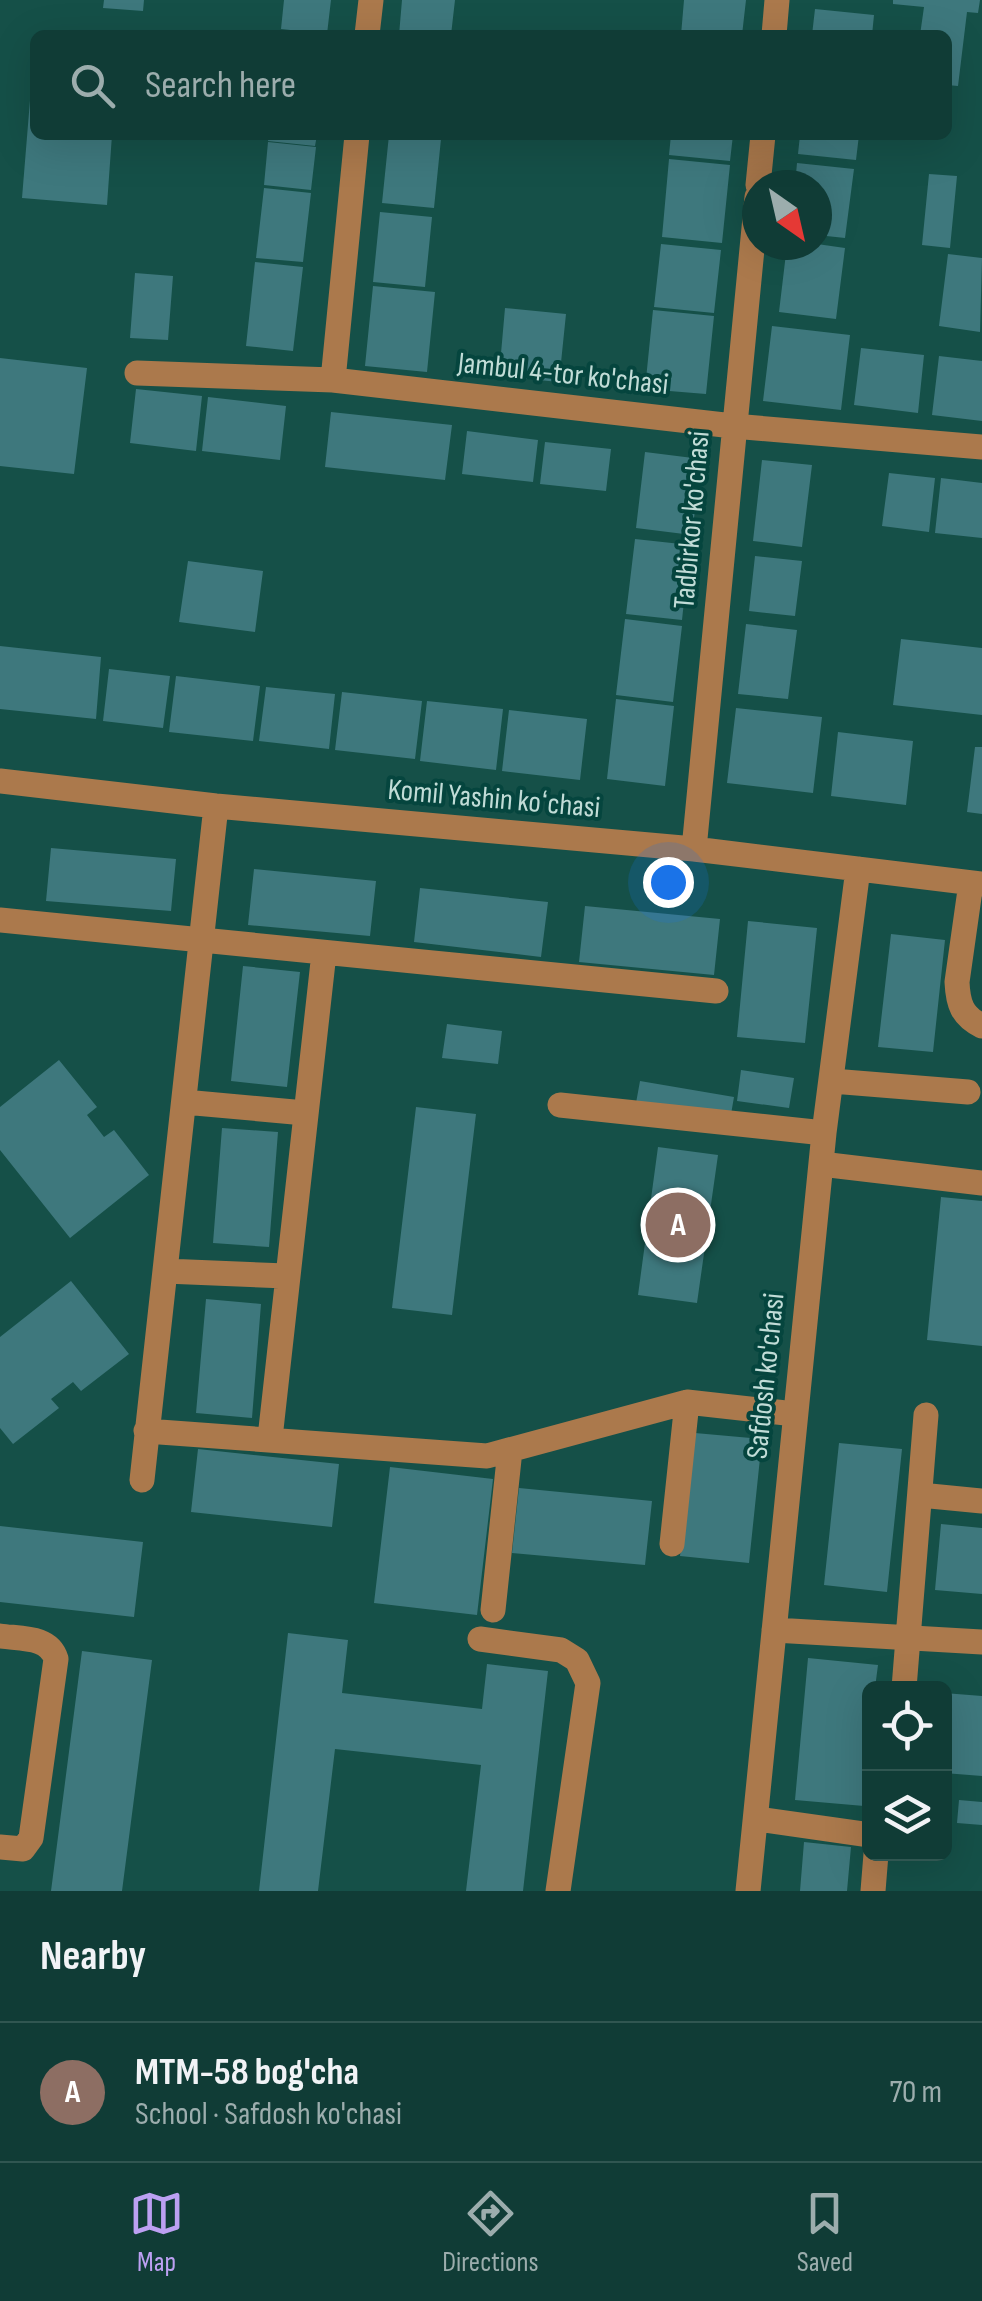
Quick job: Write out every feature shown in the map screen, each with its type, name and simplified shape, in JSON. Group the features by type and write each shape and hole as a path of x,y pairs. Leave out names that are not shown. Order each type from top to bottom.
{"street":[{"path":"367,30 370,0"},
{"path":"774,30 777,0"},
{"path":"334,380 357,140"},
{"path":"760,170 763,140"},
{"name":"Tadbirkor ko'chasi","path":"694,850 751,260"},
{"name":"Jambul 4-tor ko'chasi","path":"137,373 334,380 734,426 982,447"},
{"name":"Komil Yashin koʻchasi","path":"0,781 216,806 694,850 977,883"},
{"path":"142,1480 216,806"},
{"name":"Safdosh ko'chasi","path":"748,1891 824,1133 858,869"},
{"path":"977,883 957,982 961,1010 982,1026"},
{"path":"0,920 716,991"},
{"path":"270,1438 324,953"},
{"path":"832,1081 968,1092"},
{"path":"184,1102 305,1114"},
{"path":"560,1105 824,1133"},
{"path":"821,1164 982,1183"},
{"path":"166,1271 286,1276"},
{"path":"146,1431 487,1456 687,1402 795,1414"},
{"path":"672,1544 687,1402"},
{"path":"905,1681 926,1414"},
{"path":"493,1610 510,1450"},
{"path":"920,1495 982,1501"},
{"path":"774,1630 982,1642"},
{"path":"0,1636 42,1642 53,1650 56,1659 31,1838 23,1848 0,1847"},
{"path":"480,1639 561,1650 577,1660 588,1683 558,1891"},
{"path":"757,1819 862,1834"},
{"path":"873,1891 875,1861"}],"building":[{"path":"104,0 144,0 143,11 103,8"},
{"path":"284,0 331,0 327,30 281,29"},
{"path":"402,0 455,0 452,30 399,30"},
{"path":"684,0 746,0 743,30 681,30"},
{"path":"893,0 980,0 978,13 967,12 958,86 952,85 952,30 921,30 924,7 893,4"},
{"path":"815,9 874,15 872,30 813,30"},
{"path":"30,100 30,140 112,140 107,205 22,198"},
{"path":"268,140 316,140 315,146"},
{"path":"388,140 441,140 434,208 382,203"},
{"path":"670,140 732,140 730,161 669,155"},
{"path":"799,140 858,140 856,160 798,154"},
{"path":"268,142 316,147 311,190 264,185"},
{"path":"669,159 730,165 722,243 662,237"},
{"path":"797,163 854,169 845,238 832,237 832,170 796,170"},
{"path":"929,174 957,176 950,248 922,245"},
{"path":"264,188 311,193 303,262 256,258"},
{"path":"380,212 432,217 425,287 373,282"},
{"path":"661,244 721,250 714,313 654,307"},
{"path":"832,246 845,248 836,319 779,312 785,260 832,260"},
{"path":"948,254 982,258 980,332 939,326"},
{"path":"255,262 303,267 293,351 246,346"},
{"path":"135,273 173,276 168,340 130,338"},
{"path":"373,286 435,292 427,372 365,366"},
{"path":"505,308 566,314 559,382 499,376"},
{"path":"653,310 714,316 706,394 645,389"},
{"path":"772,326 850,335 841,410 763,401"},
{"path":"861,348 924,355 918,413 854,405"},
{"path":"939,356 982,361 982,421 932,415"},
{"path":"0,358 87,368 74,474 0,466"},
{"path":"136,389 202,396 196,451 130,443"},
{"path":"208,397 286,406 280,460 202,451"},
{"path":"331,412 452,425 445,480 325,467"},
{"path":"467,431 538,440 533,482 462,474"},
{"path":"545,442 611,449 606,491 540,484"},
{"path":"645,452 701,459 692,535 636,528"},
{"path":"762,460 812,465 802,547 753,541"},
{"path":"889,473 935,478 929,532 882,526"},
{"path":"941,478 982,483 982,538 935,533"},
{"path":"635,539 690,545 682,620 626,614"},
{"path":"755,556 802,561 795,616 749,611"},
{"path":"188,561 263,571 255,632 179,622"},
{"path":"625,619 682,626 673,702 616,695"},
{"path":"746,624 797,630 788,699 738,694"},
{"path":"901,639 982,648 982,715 893,705"},
{"path":"0,646 101,657 96,719 0,709"},
{"path":"109,669 170,676 163,728 103,721"},
{"path":"176,676 260,686 253,741 169,732"},
{"path":"266,687 335,694 329,749 259,741"},
{"path":"342,692 422,701 415,759 335,750"},
{"path":"616,699 674,706 665,786 607,779"},
{"path":"427,701 503,709 496,770 420,761"},
{"path":"736,708 822,717 813,793 727,783"},
{"path":"509,710 587,719 580,780 502,771"},
{"path":"838,732 913,741 906,805 831,796"},
{"path":"975,747 982,747 982,814 967,812"},
{"path":"51,848 176,859 171,911 46,901"},
{"path":"254,869 376,881 370,936 248,925"},
{"path":"420,888 548,902 541,957 414,942"},
{"path":"585,906 720,919 714,975 579,962"},
{"path":"748,921 817,928 805,1043 737,1037"},
{"path":"891,934 945,940 933,1052 878,1047"},
{"path":"243,966 300,972 287,1087 231,1081"},
{"path":"447,1024 502,1031 498,1064 442,1058"},
{"path":"59,1060 97,1107 87,1115 104,1137 114,1130 149,1175 70,1238 0,1150 0,1107"},
{"path":"741,1070 794,1078 789,1108 737,1101"},
{"path":"640,1081 734,1097 730,1120 636,1103"},
{"path":"416,1107 476,1114 452,1315 392,1308"},
{"path":"222,1128 278,1132 269,1247 213,1243"},
{"path":"658,1147 718,1155 697,1303 638,1295"},
{"path":"941,1197 982,1201 982,1346 927,1340"},
{"path":"71,1281 129,1354 81,1391 73,1382 51,1399 59,1408 13,1444 0,1428 0,1337"},
{"path":"206,1299 261,1304 252,1418 196,1413"},
{"path":"695,1433 762,1439 749,1563 680,1556"},
{"path":"839,1443 902,1449 887,1592 824,1585"},
{"path":"198,1449 339,1464 332,1527 191,1512"},
{"path":"390,1467 493,1479 477,1615 374,1603"},
{"path":"519,1488 652,1501 645,1565 512,1553"},
{"path":"941,1524 982,1528 982,1594 935,1590"},
{"path":"0,1526 143,1542 134,1617 0,1602"},
{"path":"288,1633 348,1640 342,1693 482,1709 487,1664 548,1671 523,1891 466,1891 481,1765 335,1749 318,1891 259,1891"},
{"path":"82,1651 152,1660 122,1891 51,1891"},
{"path":"808,1658 878,1665 876,1681 862,1681 862,1806 795,1800"},
{"path":"952,1694 982,1696 982,1776 952,1774"},
{"path":"959,1800 982,1802 982,1825 957,1823"},
{"path":"804,1842 851,1847 847,1891 800,1891"}],"place":[{"name":"MTM-58 bog'cha","path":"678,1225"}]}
